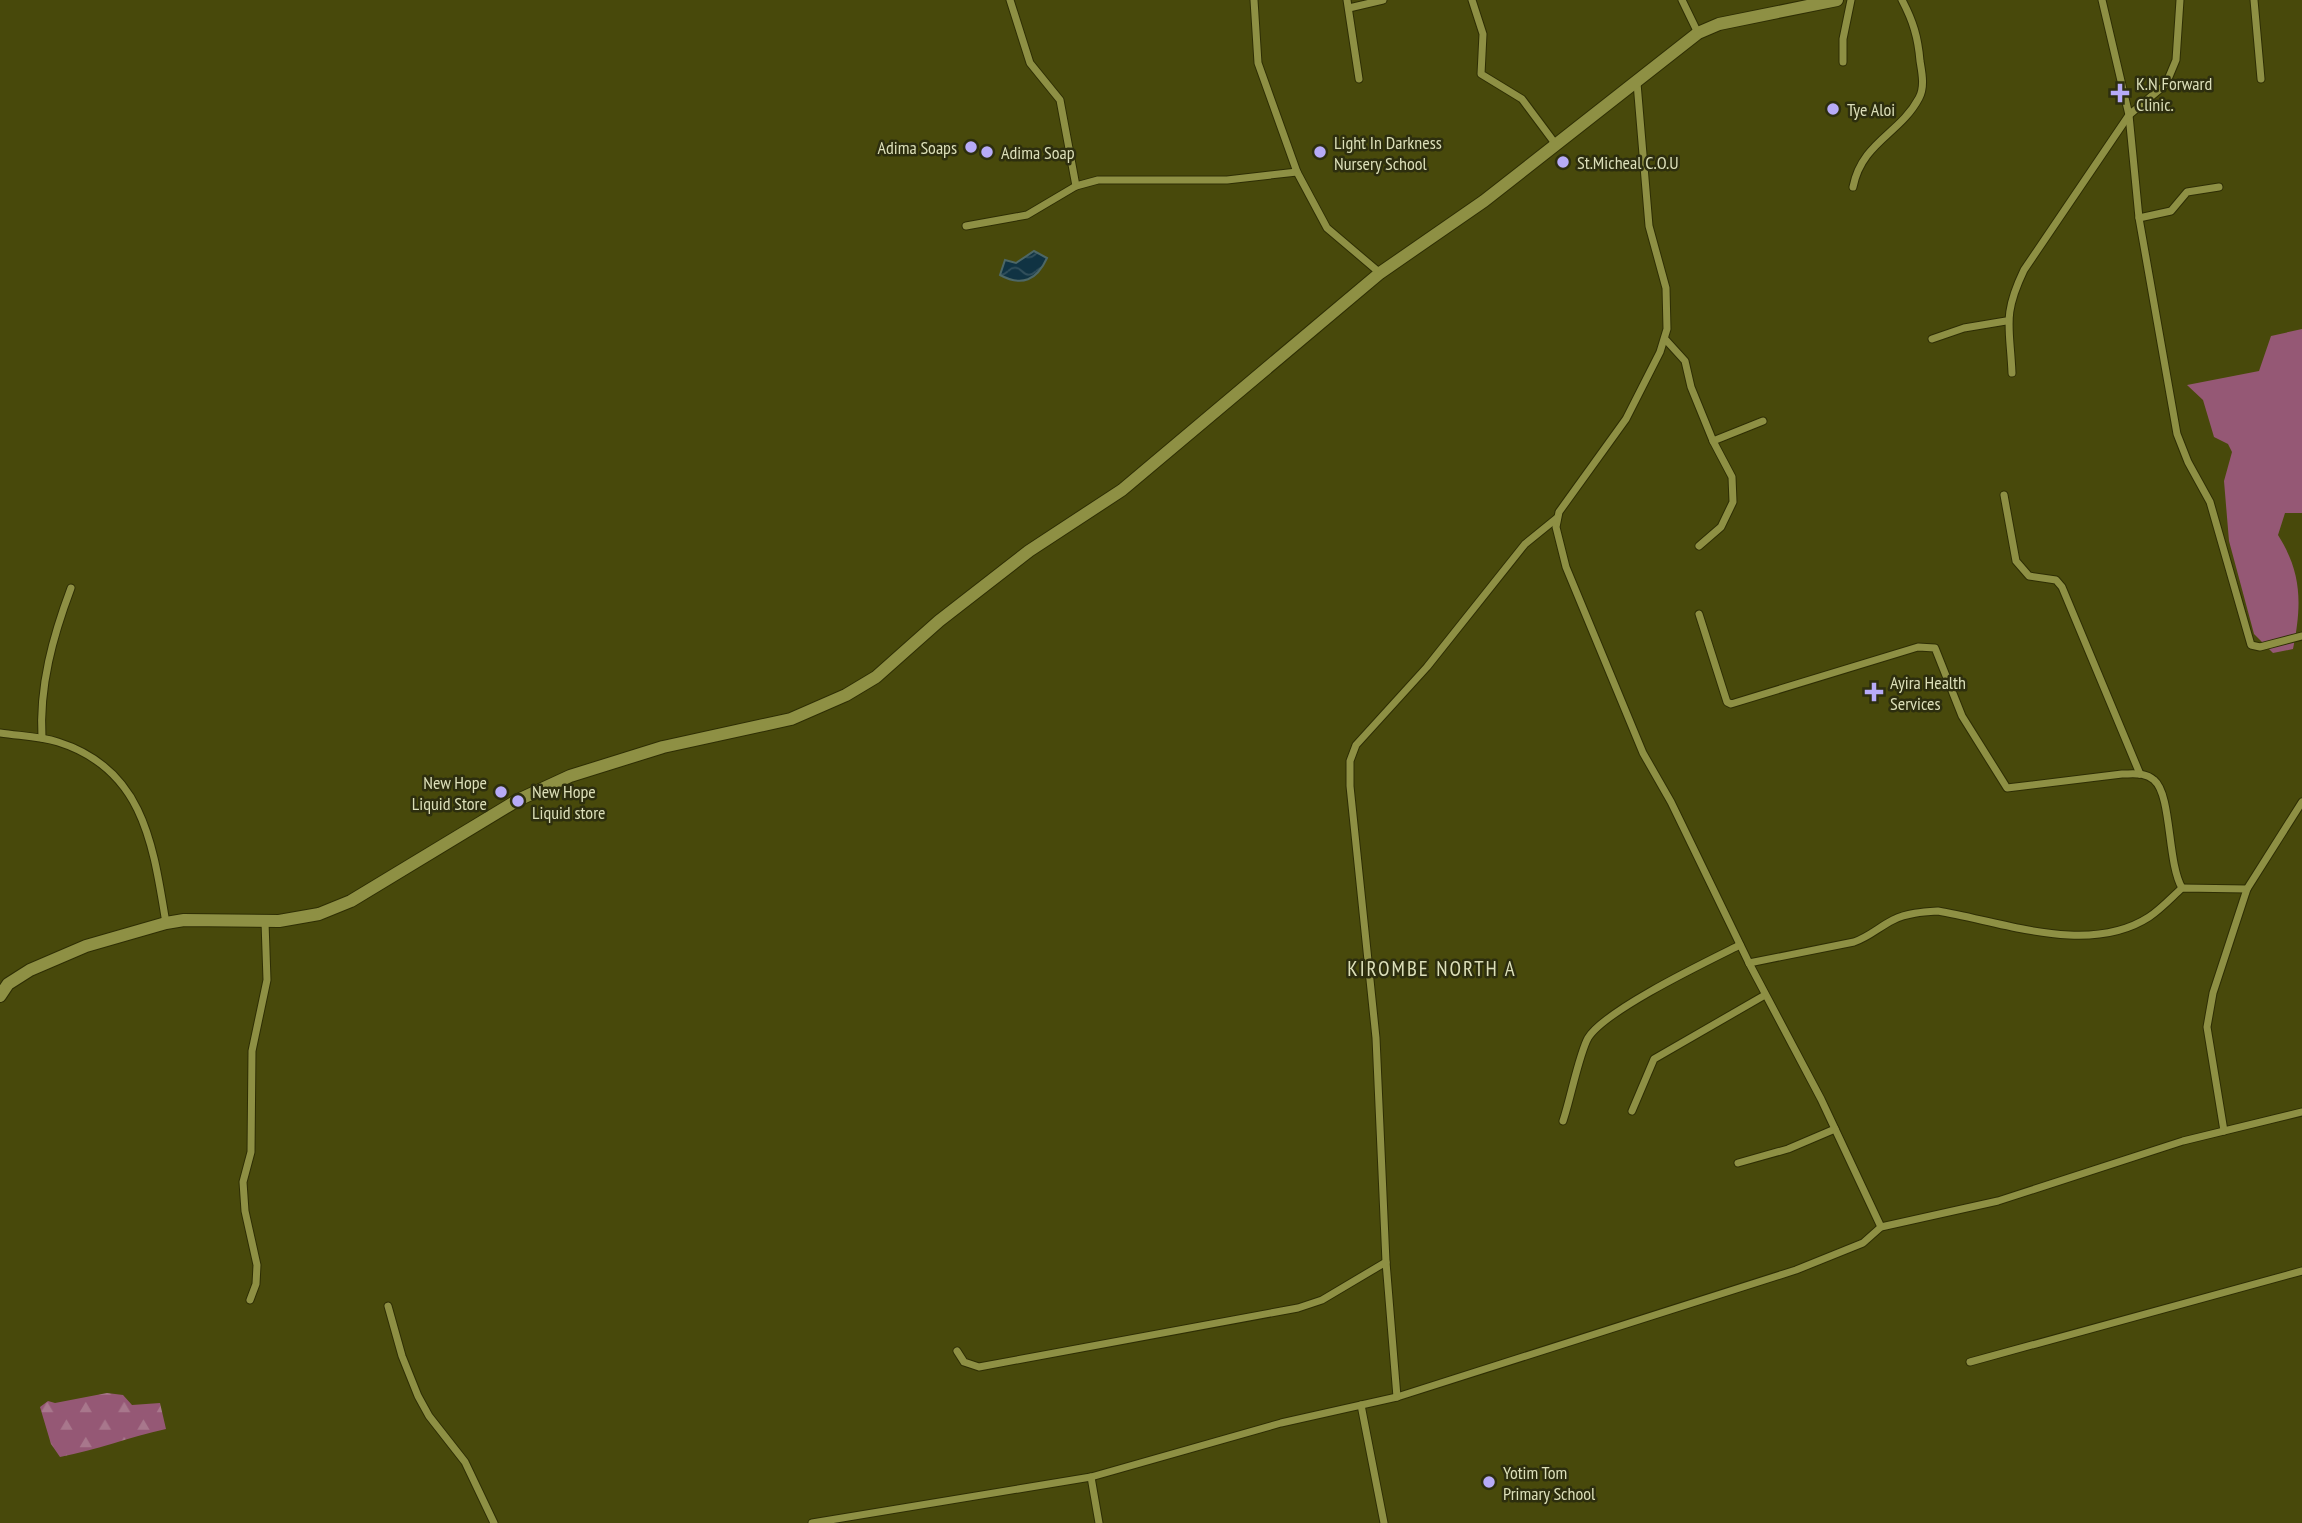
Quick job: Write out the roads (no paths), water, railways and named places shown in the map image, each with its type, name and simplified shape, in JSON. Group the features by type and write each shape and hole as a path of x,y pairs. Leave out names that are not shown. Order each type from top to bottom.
{"street":[{"path":"1010,0 1030,63 1060,100 1076,186"},
{"path":"1254,0 1258,63 1297,172 1326,228 1380,272"},
{"path":"1359,79 1348,4 1383,0"},
{"path":"1472,0 1483,34 1481,74 1522,99 1557,146"},
{"path":"1682,0 1698,33"},
{"path":"0,996 4,984 24,972 86,946 166,923 184,920 265,922 305,918 351,901 518,800 570,776 663,747 792,719 846,695 876,677 939,621 1029,551 1122,490 1380,272 1557,146 1698,33 1719,23 1837,0"},
{"path":"1843,62 1843,39 1851,0"},
{"path":"1853,187 1860,163 1869,150 1902,118 1918,99 1921,91 1916,30 1902,0"},
{"path":"2102,0 2129,115 2139,218 2178,434 2188,462 2210,502 2250,645 2260,647 2302,636"},
{"path":"2012,373 2006,321 2024,270 2129,115 2166,84 2173,71 2180,0"},
{"path":"2254,0 2261,79"},
{"path":"1397,1397 1386,1262 1382,1131 1350,786 1351,752 1427,667 1525,544 1557,518 1626,419 1665,339 1667,304 1649,226 1637,83"},
{"path":"966,226 1036,212 1076,186 1117,178 1227,180 1297,172"},
{"path":"2139,218 2171,211 2188,192 2219,187"},
{"path":"1932,339 1964,328 2006,321"},
{"path":"1665,339 1685,361 1691,387 1713,441 1732,477 1733,502 1718,531 1699,546"},
{"path":"1713,441 1763,421"},
{"path":"2004,495 2016,561 2029,576 2056,580 2062,587 2140,774 2160,786 2175,876 2182,888"},
{"path":"1557,518 1566,567 1626,716 1835,1129 1881,1227"},
{"path":"42,738 41,701 59,621 71,588"},
{"path":"1699,614 1729,703 1930,645 1937,652 1962,716 2007,788 2140,774"},
{"path":"0,733 42,738 69,746 99,761 118,777 132,794 159,879 166,923"},
{"path":"2224,1131 2207,1027 2213,993 2247,889 2302,802"},
{"path":"1749,963 1853,942 1870,936 1893,920 1922,912 1938,911 1984,918 2056,935 2094,935 2150,916 2182,888 2247,889"},
{"path":"250,1300 256,1284 257,1265 244,1211 243,1182 251,1152 252,1051 267,980 265,922"},
{"path":"1563,1122 1583,1049 1596,1028 1671,979 1740,945"},
{"path":"1632,1111 1654,1059 1663,1051 1765,995"},
{"path":"812,1523 1091,1477 1268,1427 1397,1397 1796,1270 1864,1243 1881,1227 1998,1201 2183,1141 2302,1112"},
{"path":"1738,1163 1788,1149 1835,1129"},
{"path":"957,1351 964,1362 979,1367 1298,1308 1322,1300 1386,1262"},
{"path":"1970,1363 2302,1271"},
{"path":"388,1306 402,1356 418,1396 429,1416 465,1462 494,1523"},
{"path":"1362,1405 1384,1523"},
{"path":"1091,1477 1099,1523"}],"water":[{"path":"1034,251 1047,258 1034,276 1022,281 1000,275 1005,260 1016,263"}],"place":[{"name":"K.N Forward Clinic.","path":"2120,93"},
{"name":"Tye Aloi","path":"1833,109"},
{"name":"Adima Soaps","path":"971,147"},
{"name":"Adima Soap","path":"987,152"},
{"name":"Light In Darkness Nursery School","path":"1320,152"},
{"name":"St.Micheal C.O.U","path":"1563,162"},
{"name":"Ayira Health Services","path":"1874,692"},
{"name":"New Hope Liquid Store","path":"501,792"},
{"name":"New Hope Liquid store","path":"518,801"},
{"name":"Yotim Tom Primary School","path":"1489,1482"}],"district":[{"name":"KIROMBE NORTH A","path":"1432,968"}]}
